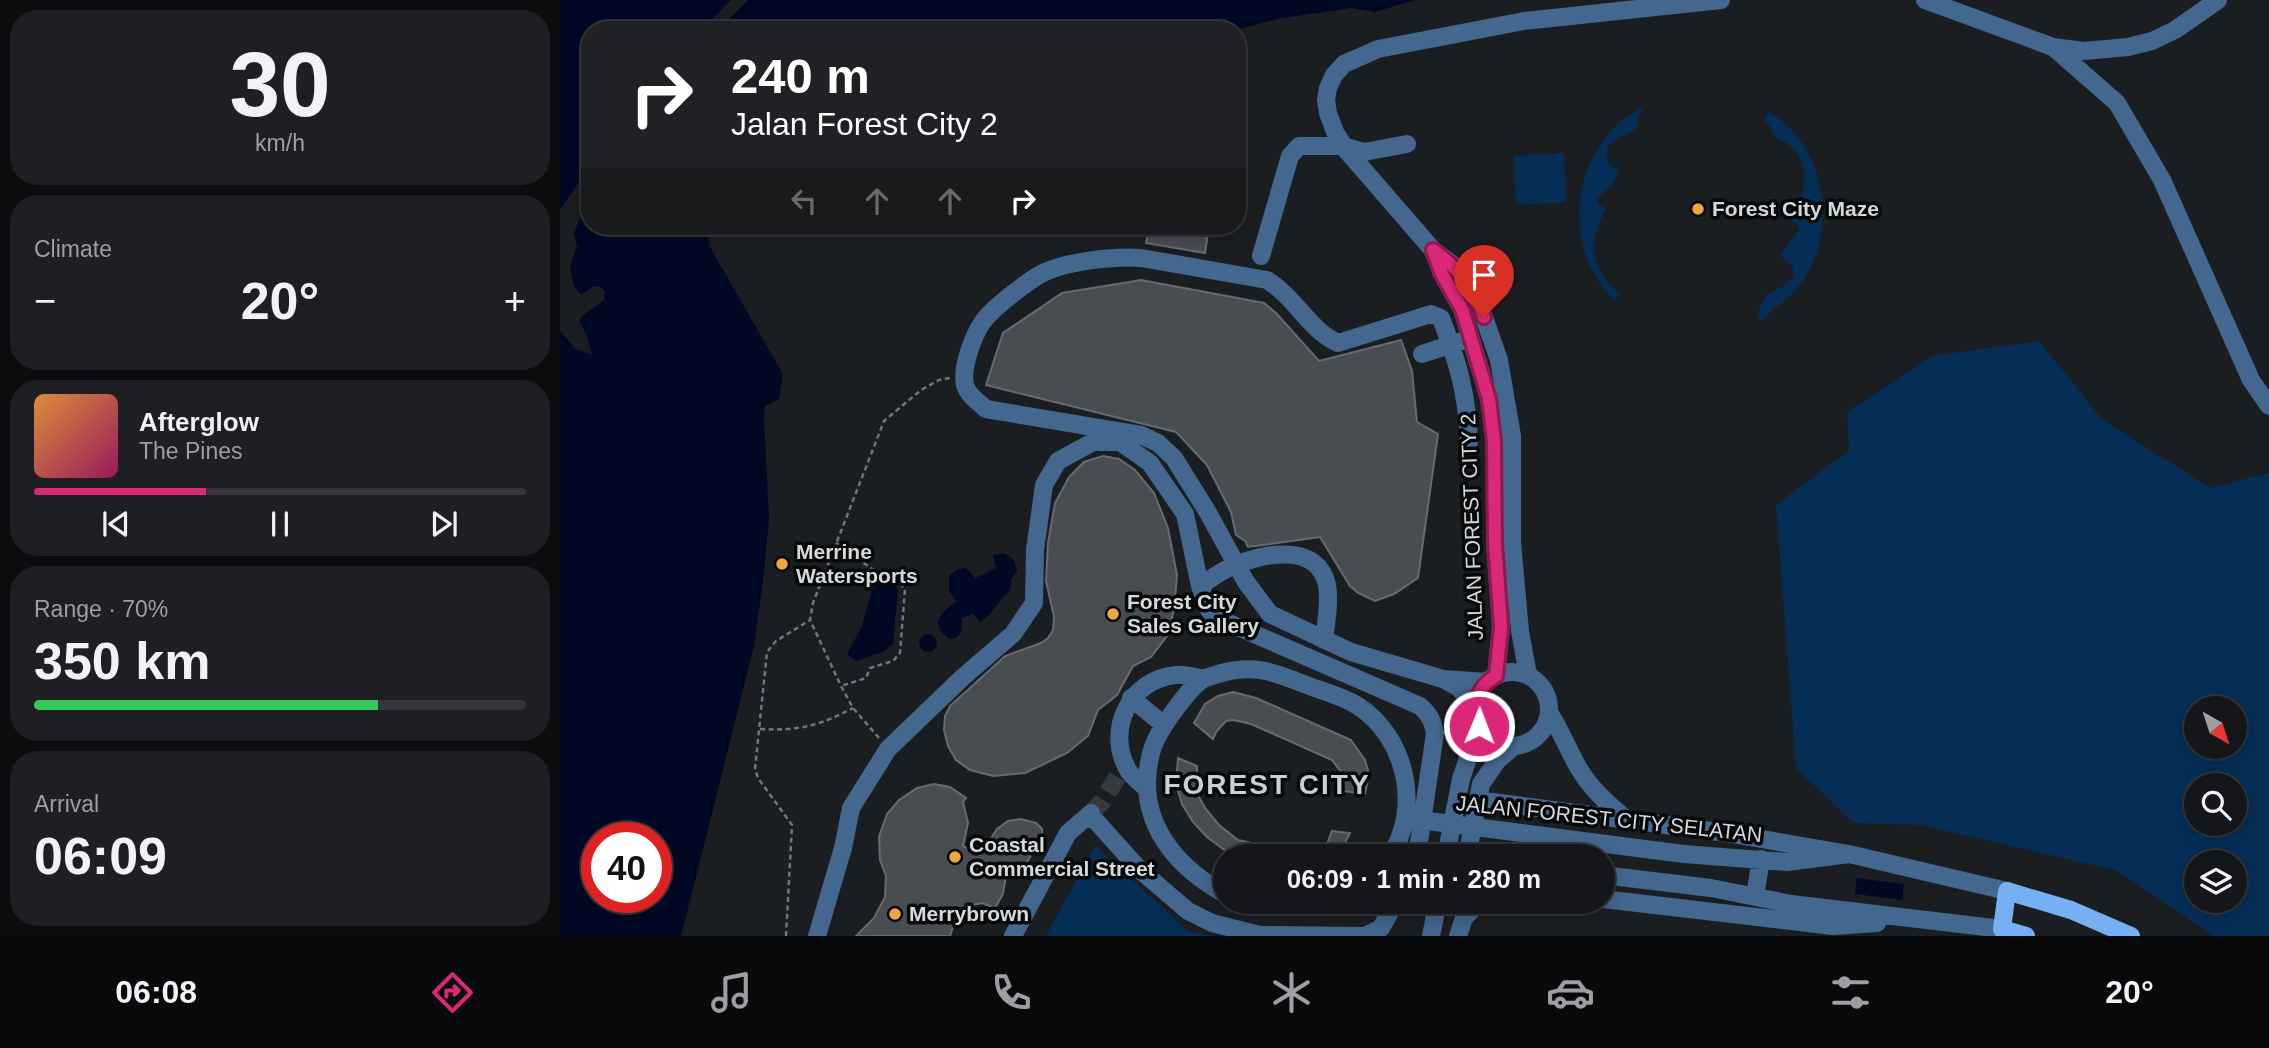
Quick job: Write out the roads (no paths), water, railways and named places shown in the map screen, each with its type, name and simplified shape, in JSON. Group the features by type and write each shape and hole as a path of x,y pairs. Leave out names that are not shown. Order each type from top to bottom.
{"main road":[{"path":"2007,891 2002,929 2026,936"},
{"name":"JALAN FOREST CITY SELATAN","path":"2007,891 2071,910 2131,936"}],"street":[{"path":"1433,250 1344,146 1328,113 1328,88 1334,75 1345,64 1378,49 1524,21 1721,0"},
{"path":"1925,0 2053,47 2084,51 2140,44 2175,30 2218,0"},
{"path":"2053,47 2117,103 2162,180 2251,380 2269,406"},
{"path":"1261,256 1290,156 1299,146 1344,146 1364,152 1407,144"},
{"name":"JALAN FOREST CITY 2","path":"1433,250 1455,267 1467,281 1479,303 1499,360 1512,436 1512,542 1520,631 1528,676 1536,680 1547,695 1549,714 1563,733 1579,768 1594,789 1627,820"},
{"name":"JALAN FOREST CITY 2","path":"1433,250 1442,274 1462,309 1489,399 1494,441 1495,543 1501,627 1492,679 1478,696 1475,708"},
{"path":"1469,442 1464,385 1441,318 1431,314 1338,343 1321,333 1281,288 1267,280 1127,257 1068,265 1034,277 981,323 968,354 964,374 965,387 986,409 1141,435 1158,443 1174,458 1246,582 1270,614 1377,661 1443,679 1459,688 1475,708 1479,726 1493,741 1513,747 1524,745 1541,733 1549,714"},
{"path":"1422,354 1489,331"},
{"path":"817,936 843,848 851,808 888,749 963,677 1013,634 1034,603 1035,550 1044,485 1058,461 1093,442 1120,442 1150,463 1185,514 1200,586 1209,610 1223,623 1420,706 1428,713 1435,733 1416,844"},
{"path":"1200,586 1237,564 1290,553 1314,564 1327,584 1324,640"},
{"path":"1213,888 1201,881 1176,858 1155,825 1147,789 1148,758 1164,725 1184,698 1203,679 1237,668 1270,670 1358,706 1385,732 1396,749 1403,769 1412,819 1397,844"},
{"path":"1443,679 1492,679 1512,672 1528,676"},
{"path":"1147,789 1129,771 1122,768 1119,747 1120,721 1131,698 1152,681 1177,674 1203,679"},
{"path":"1131,698 1164,725"},
{"path":"1450,844 1461,779 1479,726"},
{"path":"1469,844 1481,784 1513,747"},
{"path":"1478,800 1726,833 1849,855"},
{"path":"1013,936 1068,833 1089,816 1140,870 1188,911 1212,923 1260,935 1365,936 1381,928 1389,914"},
{"name":"JALAN FOREST CITY SELATAN","path":"1412,819 1715,858 1787,862 1849,855 2007,891"},
{"path":"1755,896 1761,859"},
{"path":"1615,877 1755,896 1791,904 2002,929"},
{"path":"1615,901 1833,926 1919,920"},
{"path":"1431,936 1435,914"},
{"path":"1452,936 1456,914"},
{"path":"1458,936 1467,914"}],"tunnel":[{"path":"1091,813 1102,802 1120,773"}],"place":[{"name":"Forest City Maze","path":"1698,209"},
{"name":"Merrine Watersports","path":"782,564"},
{"name":"Forest City Sales Gallery","path":"1113,614"},
{"name":"Coastal Commercial Street","path":"955,857"},
{"name":"Merrybrown","path":"895,914"}],"district":[{"name":"FOREST CITY","path":"1267,784"}]}
